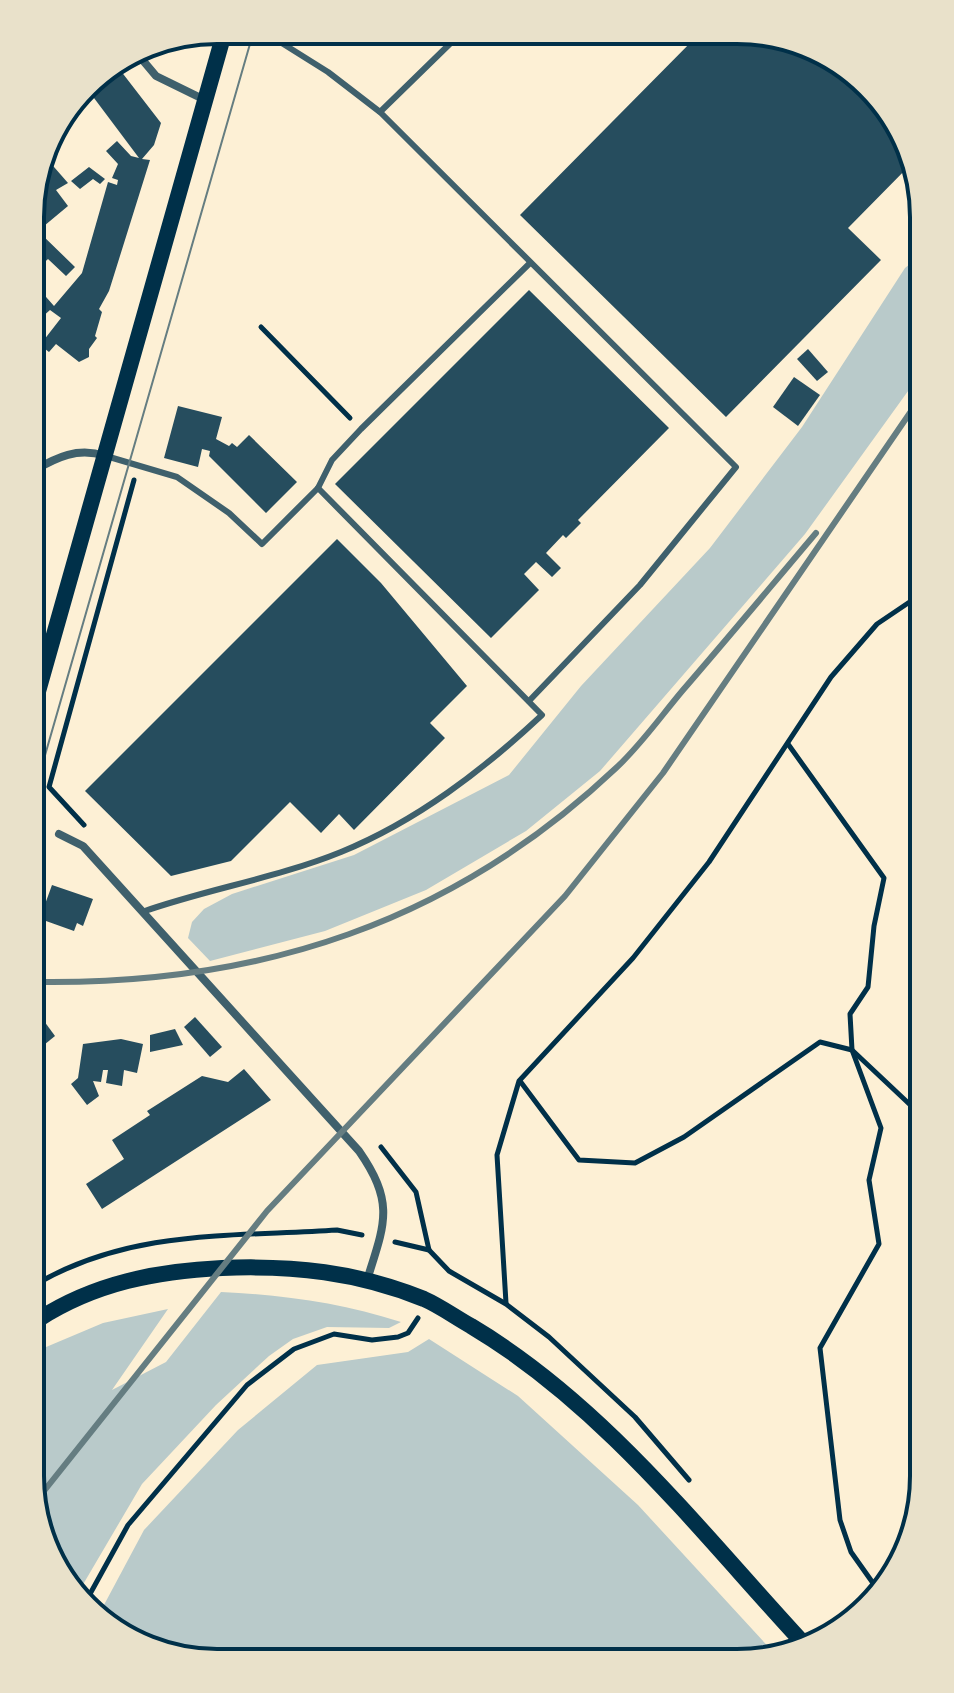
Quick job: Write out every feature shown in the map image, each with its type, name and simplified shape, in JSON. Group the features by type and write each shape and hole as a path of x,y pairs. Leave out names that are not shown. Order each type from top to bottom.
{"main road":[{"path":"44,671 221,44"},
{"path":"44,1317 106,1286 171,1271 277,1265 367,1280 426,1300 537,1368 616,1440 798,1637"}],"street":[{"path":"143,61 156,76 205,100"},
{"path":"44,466 71,453 90,451 106,456"},
{"path":"59,834 83,846 359,1151 377,1178 386,1214 367,1280"}],"lane":[{"path":"283,44 328,72 380,112 736,467 640,585 529,701"},
{"path":"380,112 450,44"},
{"path":"106,456 177,477 229,513 262,544 318,488 332,460 361,429 530,263"},
{"path":"142,912 341,852 433,803 492,762 542,715 318,488"}],"path":[{"path":"261,327 361,429"},
{"path":"92,832 49,787 138,466"},
{"path":"506,1304 497,1155 519,1081 633,958 700,874 831,677 877,624 910,602"},
{"path":"788,744 884,878 874,926 868,987 850,1014 852,1050 881,1128 869,1180 879,1244 820,1348 840,1520 851,1552 873,1583"},
{"path":"519,1081 579,1160 635,1163 684,1137 820,1042 852,1050 910,1105"},
{"path":"374,1139 416,1192 429,1250 449,1271 506,1304 549,1337 635,1417 697,1488"},
{"path":"90,1593 128,1525 247,1385 294,1349 334,1334 372,1340 408,1333 426,1300"}],"shaded area":[{"path":"910,264 910,388 805,534 600,771 526,831 426,890 325,931 210,961 188,938 192,922 204,909 232,894 354,855 509,775 581,686 710,548 802,427"},
{"path":"221,1292 312,1301 401,1322 389,1328 327,1327 293,1339 269,1356 216,1405 142,1484 83,1585 62,1552 47,1510 44,1487 44,1348 103,1323 168,1309 112,1390 166,1362"},
{"path":"429,1339 518,1396 638,1505 768,1646 737,1649 195,1648 141,1631 103,1606 144,1530 238,1430 317,1365 408,1352"}],"building":[{"path":"689,44 771,47 792,53 833,73 867,103 881,121 904,171 848,228 881,260 726,417 520,215"},
{"path":"122,72 161,123 154,145 142,159 150,160 109,291 99,309 102,312 97,338 89,349 89,357 79,362 56,344 49,352 44,348 44,340 61,318 50,310 44,315 44,295 54,306 82,273 108,182 117,185 118,180 112,178 118,164 106,151 117,141 131,156 139,158 93,97"},
{"path":"52,165 68,183 56,190 68,206 44,226 45,195"},
{"path":"89,167 105,179 100,184 93,179 80,189 71,181"},
{"path":"44,237 75,267 66,276 48,259 44,263"},
{"path":"529,290 669,428 578,520 581,523 566,538 563,535 546,553 561,568 552,577 536,562 524,574 539,590 491,638 335,484"},
{"path":"808,349 828,372 817,381 797,359"},
{"path":"794,377 820,395 798,426 773,407"},
{"path":"178,406 222,417 216,439 237,447 249,435 297,482 266,513 209,456 210,451 202,449 198,467 164,458"},
{"path":"337,539 381,583 467,686 430,723 445,738 354,830 339,814 321,833 290,802 231,861 171,876 85,791"},
{"path":"52,885 93,899 83,926 77,923 74,931 46,921 44,928 44,907"},
{"path":"195,1017 222,1047 210,1057 184,1027"},
{"path":"44,1021 55,1036 44,1045"},
{"path":"175,1029 183,1045 150,1052 150,1035"},
{"path":"121,1039 143,1044 137,1073 124,1070 122,1086 106,1083 108,1070 103,1070 101,1082 93,1081 99,1096 87,1105 71,1084 78,1078 83,1044"},
{"path":"244,1069 271,1100 102,1209 86,1184 124,1159 112,1140 150,1115 147,1111 202,1076 228,1082"}],"tram line":[{"path":"44,759 250,44"}],"railway":[{"path":"44,1490 267,1211 565,896 663,773 910,413"},
{"path":"44,982 119,980 198,972 275,956 349,934 420,905 488,867 553,822 625,759 816,533"}]}
